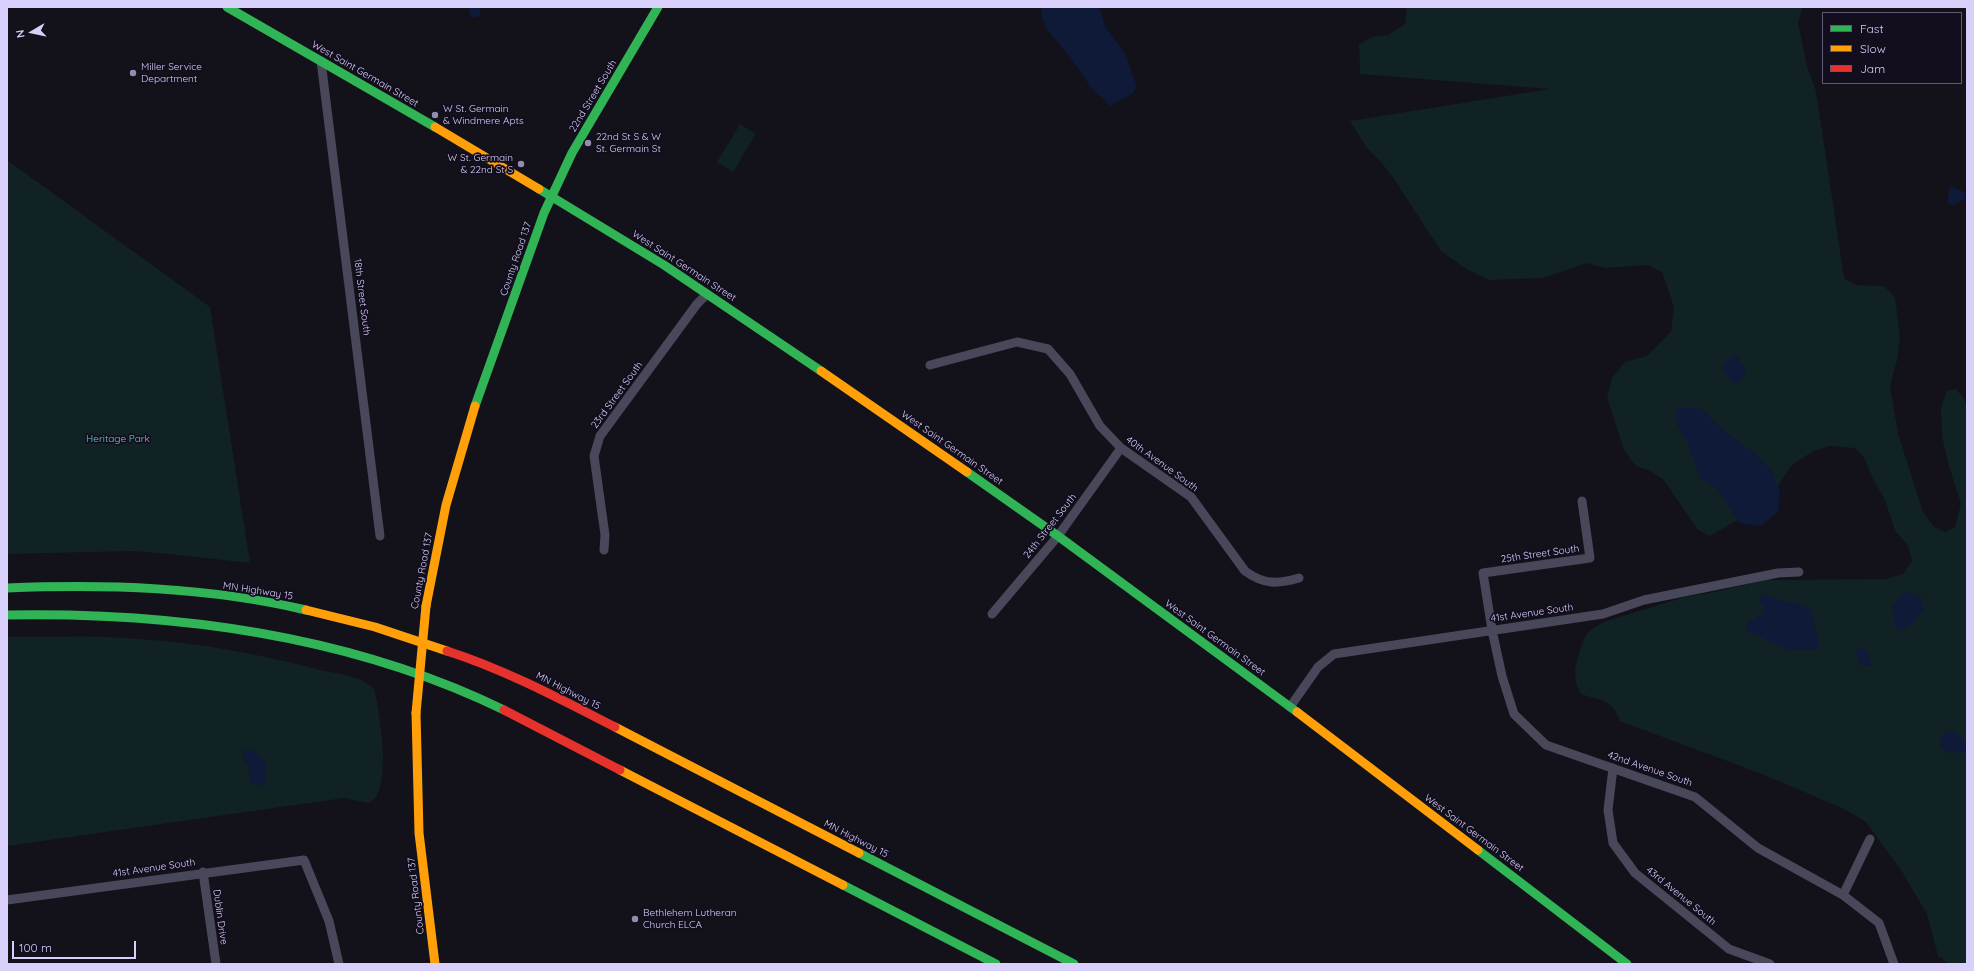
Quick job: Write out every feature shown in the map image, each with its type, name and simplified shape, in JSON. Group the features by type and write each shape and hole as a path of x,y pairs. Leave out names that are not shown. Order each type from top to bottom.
{"main road":[{"name":"West Saint Germain Street","path":"227,7 536,187 551,198 657,260 898,423 1058,536 1290,708 1627,964"},
{"name":"22nd Street South","path":"551,198 572,153 658,7"},
{"name":"County Road 137","path":"435,964 419,833 416,713 426,606 446,504 470,421 544,213 551,198"},
{"name":"MN Highway 15","path":"7,588 52,586 153,587 276,603 375,627 472,659 535,686 1074,964"},
{"path":"7,615 48,613 155,617 273,634 368,659 464,693 530,722 996,964"}],"street":[{"name":"18th Street South","path":"321,61 380,536"},
{"name":"23rd Street South","path":"604,550 605,535 594,456 600,436 697,304 707,294"},
{"name":"40th Avenue South","path":"930,365 1017,342 1048,349 1070,374 1100,426 1120,448 1191,497 1246,571 1257,579 1281,583 1300,578"},
{"name":"24th Street South","path":"992,614 1058,536 1120,448"},
{"name":"25th Street South","path":"1484,573 1590,558 1582,501"},
{"name":"41st Avenue South","path":"1290,708 1318,667 1334,654 1603,614 1644,600 1778,573 1799,572"},
{"name":"42nd Avenue South","path":"1484,573 1492,630 1502,676 1514,714 1546,745 1695,797 1758,848 1843,895 1879,923 1894,964"},
{"name":"43rd Avenue South","path":"1613,768 1608,810 1614,843 1635,873 1729,949 1770,964"},
{"path":"1843,895 1870,839"},
{"name":"41st Avenue South","path":"7,900 203,872 304,860 330,921 339,964"},
{"name":"Dublin Drive","path":"203,872 216,964"}],"green space":[{"path":"1407,7 1803,7 1798,22 1807,67 1816,91 1844,278 1855,285 1884,286 1895,297 1900,338 1897,360 1890,386 1898,434 1923,512 1934,527 1945,532 1955,527 1961,504 1949,466 1942,436 1941,408 1947,391 1956,389 1964,399 1967,408 1967,964 1950,964 1938,956 1927,914 1903,873 1866,822 1844,809 1762,774 1620,721 1613,708 1605,702 1581,694 1576,683 1575,669 1580,649 1587,633 1603,622 1685,597 1720,591 1763,580 1886,579 1903,574 1912,561 1908,545 1895,531 1885,500 1872,477 1865,459 1855,448 1830,446 1813,451 1791,466 1775,490 1759,508 1710,536 1698,530 1663,479 1648,470 1636,466 1624,450 1607,397 1612,378 1625,362 1647,356 1671,332 1674,307 1662,272 1647,265 1605,268 1587,263 1543,278 1489,280 1468,270 1441,251 1394,179 1381,162 1367,148 1350,121 1550,89 1360,74 1359,44 1373,37 1388,35 1405,24"},
{"path":"740,124 756,134 733,172 717,162"},
{"name":"Heritage Park","path":"7,160 210,307 250,563 132,551 7,554"},
{"path":"7,637 105,637 184,643 252,654 343,674 358,679 371,686 375,691 383,758 381,784 376,796 368,803 344,798 7,846"}],"water":[{"path":"468,7 479,7 481,16 471,18"},
{"path":"1041,7 1099,7 1105,26 1126,55 1137,87 1133,93 1111,106 1092,89 1073,61 1047,29 1042,19"},
{"path":"1950,186 1964,192 1965,198 1954,205 1947,203"},
{"path":"1735,353 1746,371 1745,375 1737,383 1729,379 1722,366"},
{"path":"1685,407 1702,409 1717,425 1757,455 1773,473 1780,491 1778,512 1761,526 1739,523 1717,488 1702,480 1695,466 1689,445 1677,424 1676,410"},
{"path":"1905,592 1921,596 1923,610 1910,626 1901,631 1894,625 1892,606"},
{"path":"1763,594 1782,601 1810,607 1819,648 1803,650 1786,649 1748,632 1746,626 1750,621 1763,614 1764,607 1759,599"},
{"path":"1862,648 1869,653 1872,666 1861,666 1855,653 1858,649"},
{"path":"1948,730 1961,737 1967,752 1947,753 1941,747 1940,738"},
{"path":"246,750 257,753 264,762 267,774 263,785 254,784 250,781 248,766 243,757 243,752"}],"traffic: fast":[{"path":"227,7 435,127"},
{"path":"475,406 544,213 572,153 658,7"},
{"path":"539,189 664,265 821,371"},
{"path":"967,472 1058,536 1297,712"},
{"path":"7,588 120,587 157,589 232,596 306,610"},
{"path":"7,615 71,615 134,618 198,624 261,633 324,646 385,663 445,684 504,710"},
{"path":"1478,850 1627,964"},
{"path":"859,853 1074,964"},
{"path":"843,885 996,964"}],"traffic: slow":[{"path":"435,127 539,189"},
{"path":"821,371 967,472"},
{"path":"426,606 446,505 475,406"},
{"path":"416,713 426,606"},
{"path":"306,610 375,627 447,651"},
{"path":"1297,712 1478,850"},
{"path":"416,713 419,833 435,964"},
{"path":"615,727 859,853"},
{"path":"620,770 843,885"}],"traffic: jam":[{"path":"447,651 512,676 615,727"},
{"path":"504,710 620,770"}],"place":[{"name":"Miller Service Department","path":"133,73"},
{"name":"W St. Germain & Windmere Apts","path":"435,115"},
{"name":"22nd St S & W St. Germain St","path":"588,143"},
{"name":"W St. Germain & 22nd St S","path":"521,164"},
{"name":"Bethlehem Lutheran Church ELCA","path":"635,919"}]}
